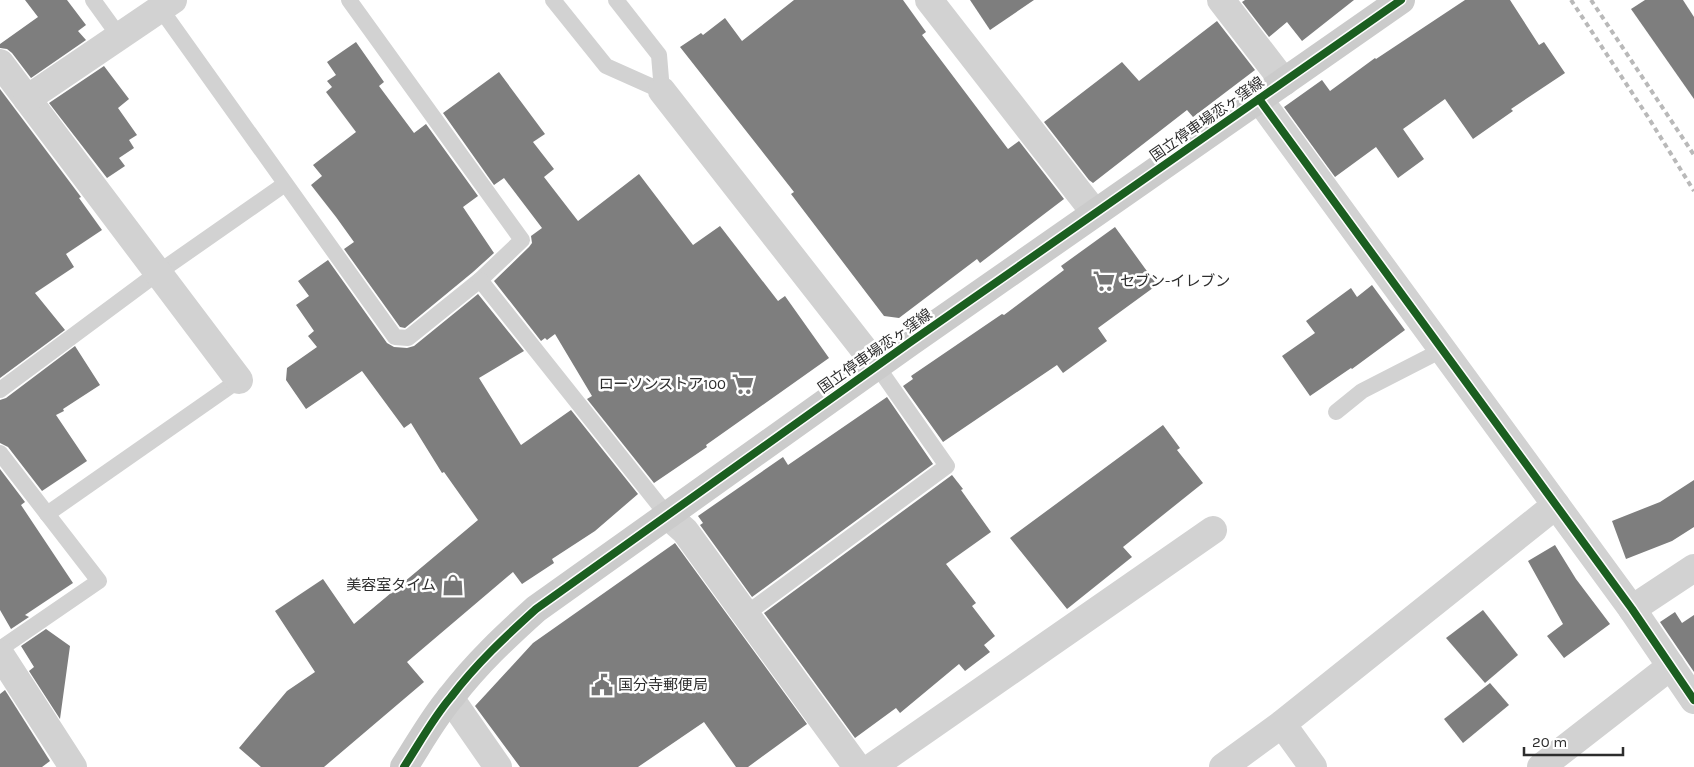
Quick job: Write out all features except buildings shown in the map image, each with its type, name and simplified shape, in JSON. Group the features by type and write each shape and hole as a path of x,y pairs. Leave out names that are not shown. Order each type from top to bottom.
{"main road":[{"name":"国立停車場恋ヶ窪線","path":"404,767 450,698 484,658 536,609 877,366 1401,0"}],"street":[{"path":"929,0 1095,213"},
{"path":"1221,0 1284,82"},
{"path":"27,99 167,4"},
{"path":"0,63 239,380"},
{"path":"662,91 877,366"},
{"path":"1259,99 1632,609 1694,700"},
{"path":"1223,767 1282,724 1556,505"},
{"path":"667,515 685,531 857,767"},
{"path":"872,767 1214,530"},
{"path":"1632,609 1694,568"},
{"path":"0,654 73,767"},
{"path":"1541,767 1671,666"},
{"path":"450,698 498,767"},
{"path":"1282,724 1313,767"}],"lane":[{"path":"93,0 119,36"},
{"path":"167,4 286,184 395,337 408,338 480,280 522,240 349,0"},
{"path":"553,0 606,66 662,91 659,55 616,0"},
{"path":"0,390 159,272 286,184"},
{"path":"480,280 667,515"},
{"path":"1336,412 1362,391 1442,350"},
{"path":"746,614 947,466 877,366"},
{"path":"47,514 239,380"},
{"path":"0,453 99,581 0,649"}],"railway":[{"path":"1571,0 1694,191"},
{"path":"1591,0 1694,155"}],"cycle path":[{"path":"404,767 438,714 471,673 536,609 909,343 1401,0"},
{"path":"1259,99 1632,609 1694,700"}],"place":[{"name":"セブン-イレブン","path":"1104,281"},
{"name":"ローソンストア100","path":"743,384"},
{"name":"美容室タイム","path":"453,585"},
{"name":"国分寺郵便局","path":"602,685"}]}
